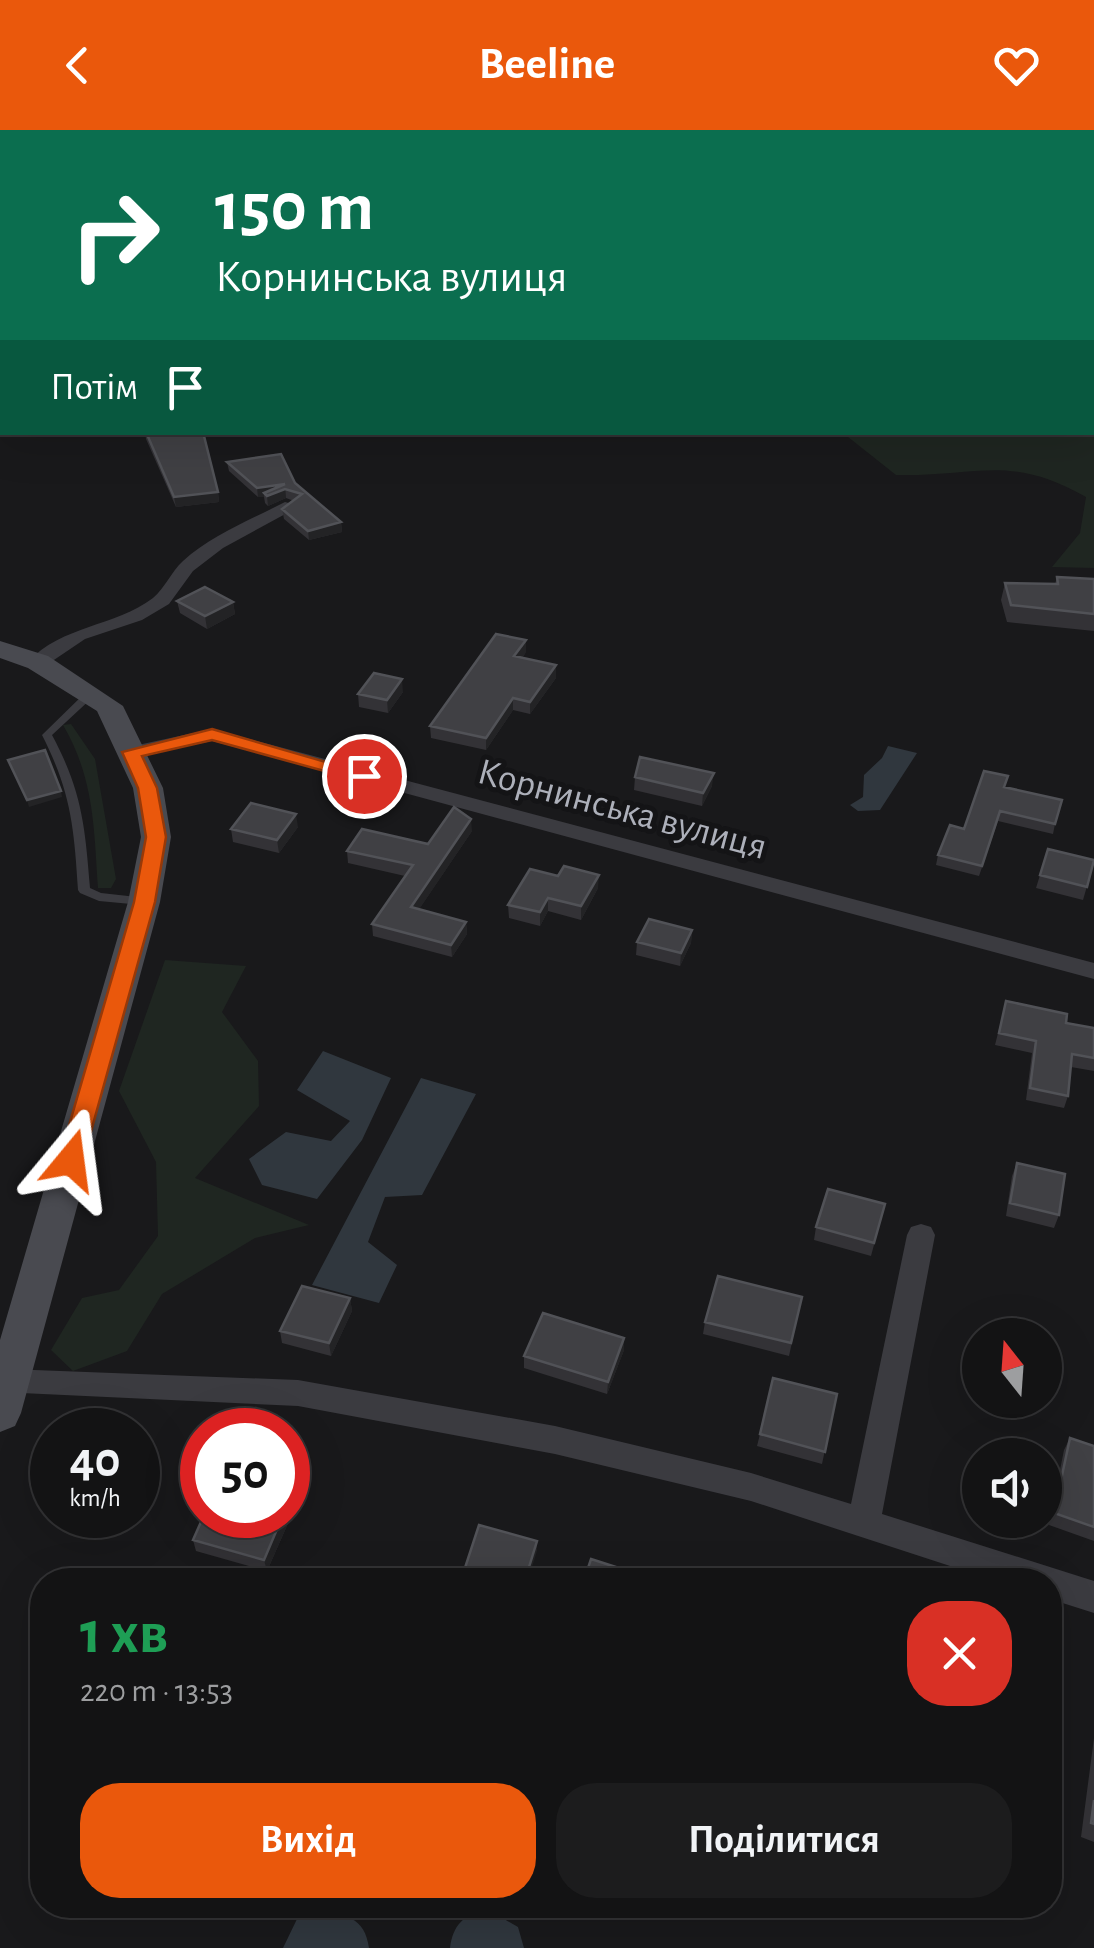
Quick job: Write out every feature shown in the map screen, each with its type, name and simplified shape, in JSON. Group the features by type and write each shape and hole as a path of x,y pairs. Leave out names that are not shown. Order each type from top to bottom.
{"main road":[{"path":"0,649 38,662 109,706 148,788 156,837 144,902 4,1398"}],"street":[{"path":"38,662 78,635 135,616 162,600 187,567 217,544 291,506"},
{"name":"Корнинська вулиця","path":"131,752 212,735 1094,971"},
{"path":"864,1522 921,1235"},
{"path":"4,1398 298,1393 555,1440 751,1487 1005,1568"},
{"path":"1062,1586 1094,1597"}],"lane":[{"path":"90,694 47,735 74,794 84,890 100,897 144,902"}],"shaded area":[{"path":"846,435 1094,435 1094,568 1052,567 1080,533 1086,497 1059,484 1013,471 896,475"},
{"path":"71,724 95,759 116,879 111,888 98,888 87,784 63,725"},
{"path":"888,746 917,753 880,810 858,811 850,805 863,797 864,775 882,758"},
{"path":"165,960 246,966 222,1012 258,1061 259,1106 195,1178 309,1225 255,1238 162,1294 127,1351 73,1371 51,1350 82,1298 119,1290 158,1236 156,1162 119,1091"},
{"path":"323,1051 391,1078 362,1140 317,1199 262,1185 249,1159 286,1132 331,1141 350,1121 297,1090"},
{"path":"421,1078 476,1094 422,1195 385,1197 368,1242 397,1265 379,1303 312,1285"},
{"path":"466,1918 502,1918 518,1927 524,1948 450,1948 460,1922"},
{"path":"297,1919 352,1919 363,1930 369,1948 283,1948"}],"building":[{"path":"147,435 204,435 218,492 174,497"},
{"path":"281,454 295,483 341,522 308,531 282,509 302,494 285,489 267,496 264,493 285,484 257,488 227,462"},
{"path":"1057,577 1094,579 1094,614 1011,605 1005,583 1058,584"},
{"path":"205,587 233,602 205,616 177,601"},
{"path":"496,634 526,640 514,656 556,665 530,702 513,698 486,738 430,726"},
{"path":"374,673 402,679 387,700 358,694"},
{"path":"45,750 61,791 27,800 8,760"},
{"path":"640,757 714,773 703,793 635,777"},
{"path":"984,771 1008,776 1004,787 1062,800 1055,824 1000,811 982,866 938,855 950,825 964,829"},
{"path":"251,803 296,814 277,840 231,829"},
{"path":"454,807 471,819 411,907 466,922 451,945 372,924 413,865 347,851 362,829 428,844"},
{"path":"1048,849 1094,860 1087,887 1040,875"},
{"path":"564,866 599,875 581,906 548,898 540,912 508,905 530,869 558,876"},
{"path":"649,919 692,930 681,953 637,942"},
{"path":"1006,1001 1067,1014 1066,1023 1094,1028 1094,1058 1072,1054 1068,1096 1030,1088 1036,1041 999,1033"},
{"path":"1017,1163 1065,1174 1059,1215 1010,1203"},
{"path":"828,1189 885,1204 874,1243 816,1227"},
{"path":"718,1276 802,1297 791,1343 705,1322"},
{"path":"302,1286 350,1298 329,1343 280,1331"},
{"path":"543,1313 624,1338 608,1382 524,1356"},
{"path":"773,1378 837,1394 825,1452 760,1434"},
{"path":"1070,1438 1094,1446 1094,1527 1062,1516 1062,1476"},
{"path":"479,1525 537,1541 529,1568 465,1568"},
{"path":"194,1538 273,1538 264,1560"},
{"path":"591,1559 619,1568 588,1568"}],"route":[{"path":"71,1160 144,902 156,837 148,788 131,752 212,735 364,776"}]}
